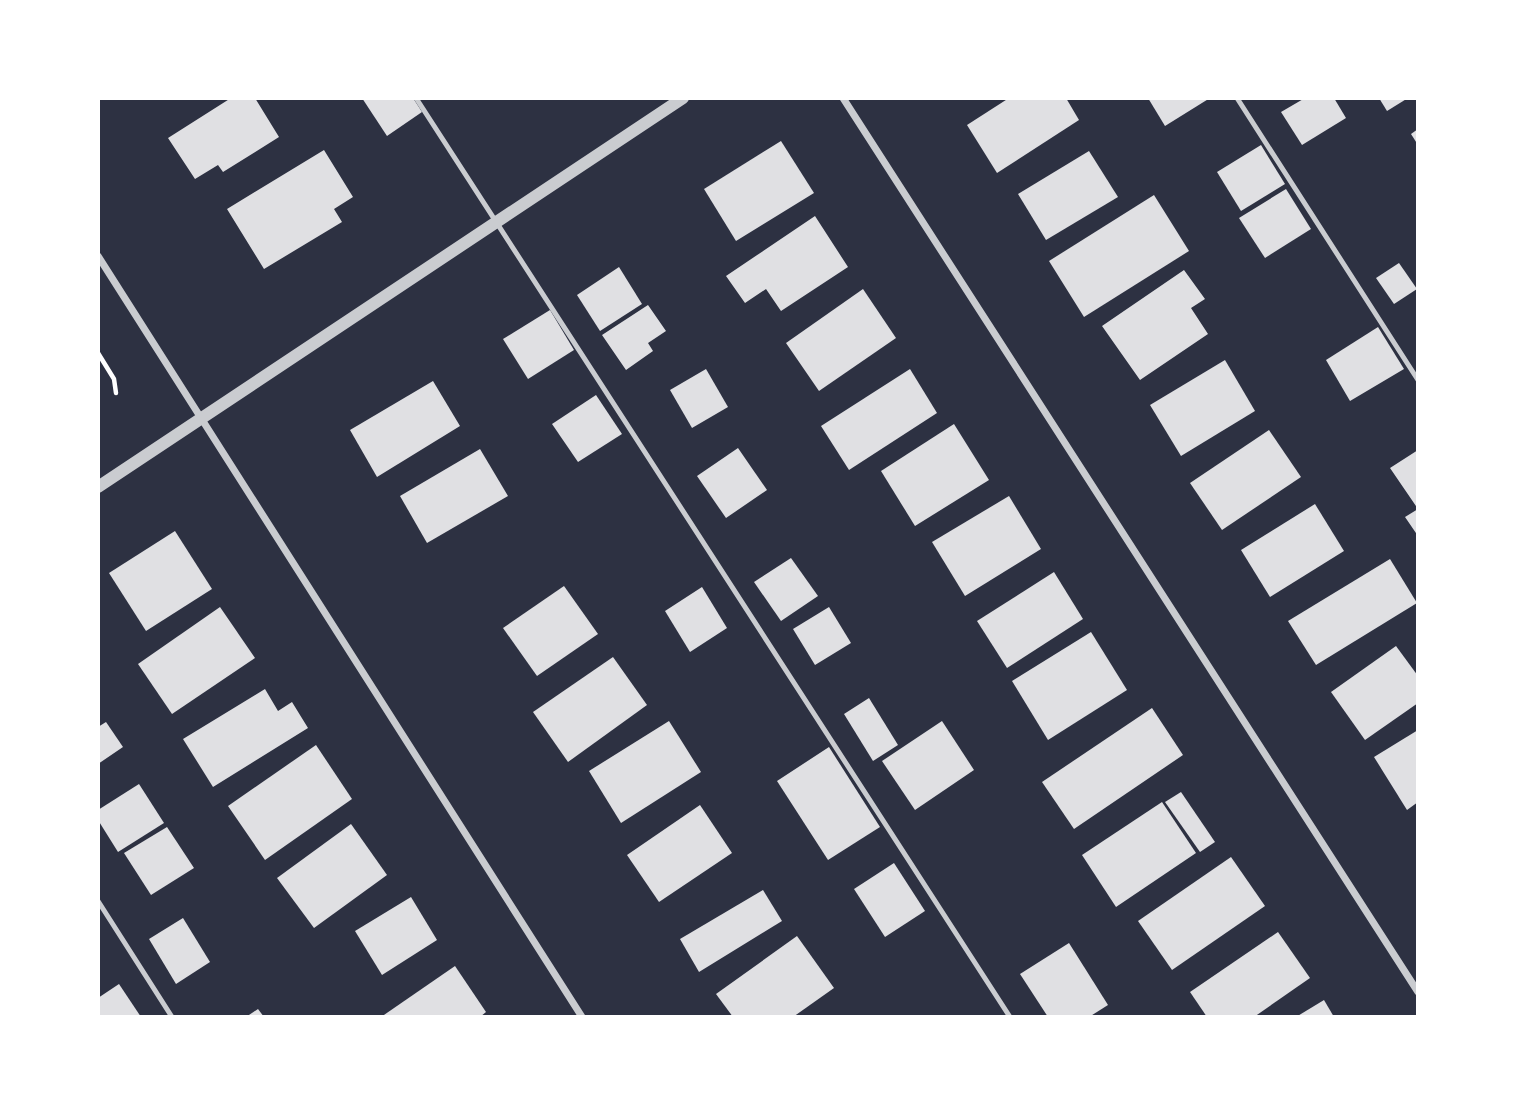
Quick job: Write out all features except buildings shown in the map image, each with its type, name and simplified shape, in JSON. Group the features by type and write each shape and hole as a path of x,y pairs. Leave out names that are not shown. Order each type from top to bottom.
{"street":[{"path":"98,487 683,98"},
{"path":"843,98 1418,992"},
{"path":"98,256 582,1017"}],"lane":[{"path":"416,98 1010,1017"},
{"path":"1237,98 1418,380"},
{"path":"98,901 172,1017"}],"path":[{"path":"98,353 114,379 116,393"}]}
